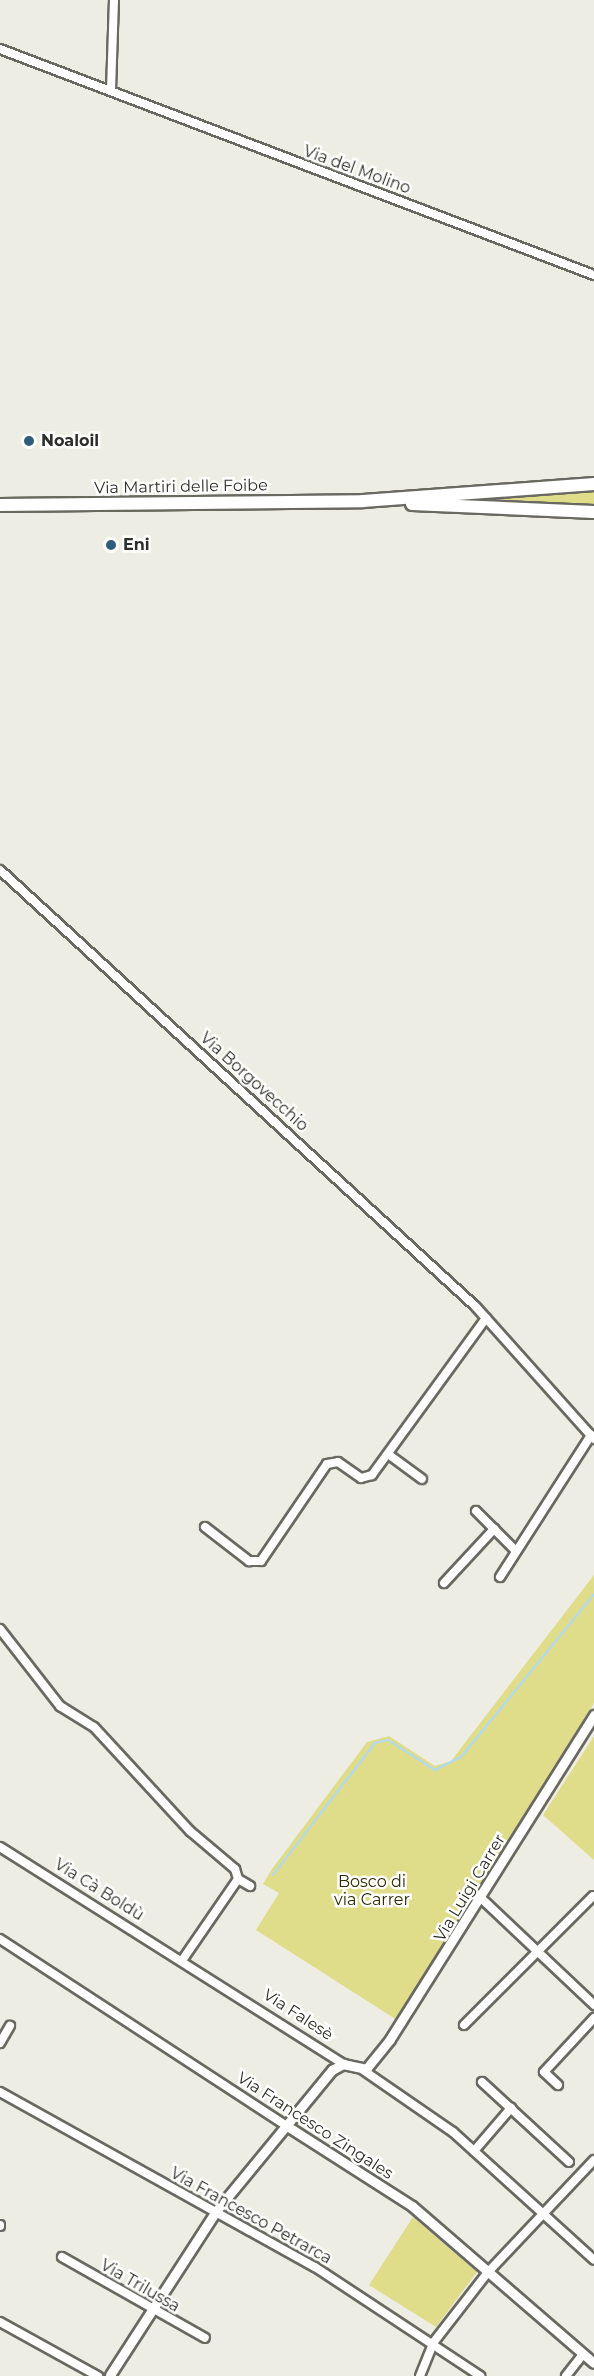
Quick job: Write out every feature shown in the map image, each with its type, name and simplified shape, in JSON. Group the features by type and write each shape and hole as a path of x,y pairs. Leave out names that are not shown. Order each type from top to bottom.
{"highway":[{"name":"Via Martiri delle Foibe","path":"363,501 594,484"},
{"name":"Via Martiri delle Foibe","path":"0,505 363,501 594,512"}],"street":[{"path":"111,90 114,0"},
{"name":"Via del Molino","path":"0,49 594,275"},
{"name":"Via Borgovecchio","path":"0,870 486,1318 592,1437 515,1550 500,1577"},
{"path":"205,1527 249,1561 261,1561 327,1464 338,1462 365,1479 388,1454 486,1318"},
{"path":"388,1454 422,1479"},
{"path":"476,1511 515,1550"},
{"path":"444,1583 494,1529"},
{"path":"0,1629 60,1706 94,1727 190,1831 233,1865 238,1879 250,1886"},
{"name":"Via Luigi Carrer","path":"363,2070 417,2002 594,1714"},
{"name":"Via Cà Boldù","path":"1,1849 183,1959"},
{"path":"183,1959 238,1879"},
{"path":"464,2025 593,1896"},
{"path":"481,1898 594,2005"},
{"name":"Via Francesco Zingales","path":"0,1939 403,2200 594,2363"},
{"name":"Via Falesè","path":"183,1959 343,2064 363,2070 474,2151 594,2260"},
{"path":"558,2085 544,2072 594,2018"},
{"path":"0,2043 10,2026"},
{"path":"0,2322 105,2376 149,2307 216,2211 287,2126 343,2064"},
{"path":"482,2082 569,2162"},
{"name":"Via Francesco Petrarca","path":"0,2092 216,2211 433,2343 480,2376"},
{"path":"474,2151 511,2108"},
{"path":"420,2376 433,2343 488,2272 594,2160"},
{"name":"Via Trilussa","path":"62,2257 205,2338"},
{"path":"567,2376 584,2354"}],"green space":[{"path":"594,488 594,506 491,499 491,497"},
{"name":"Bosco di via Carrer","path":"594,1575 594,1703 397,2020 256,1930 279,1893 263,1884 367,1742 389,1736 435,1766 451,1761"},
{"path":"594,1736 594,1860 543,1815"},
{"path":"413,2217 477,2272 436,2327 369,2285"}],"waterway":[{"path":"273,1875 375,1743 388,1740 435,1770 462,1756 594,1594"}],"place":[{"name":"Noaloil","path":"29,441"},
{"name":"Eni","path":"111,545"}]}
